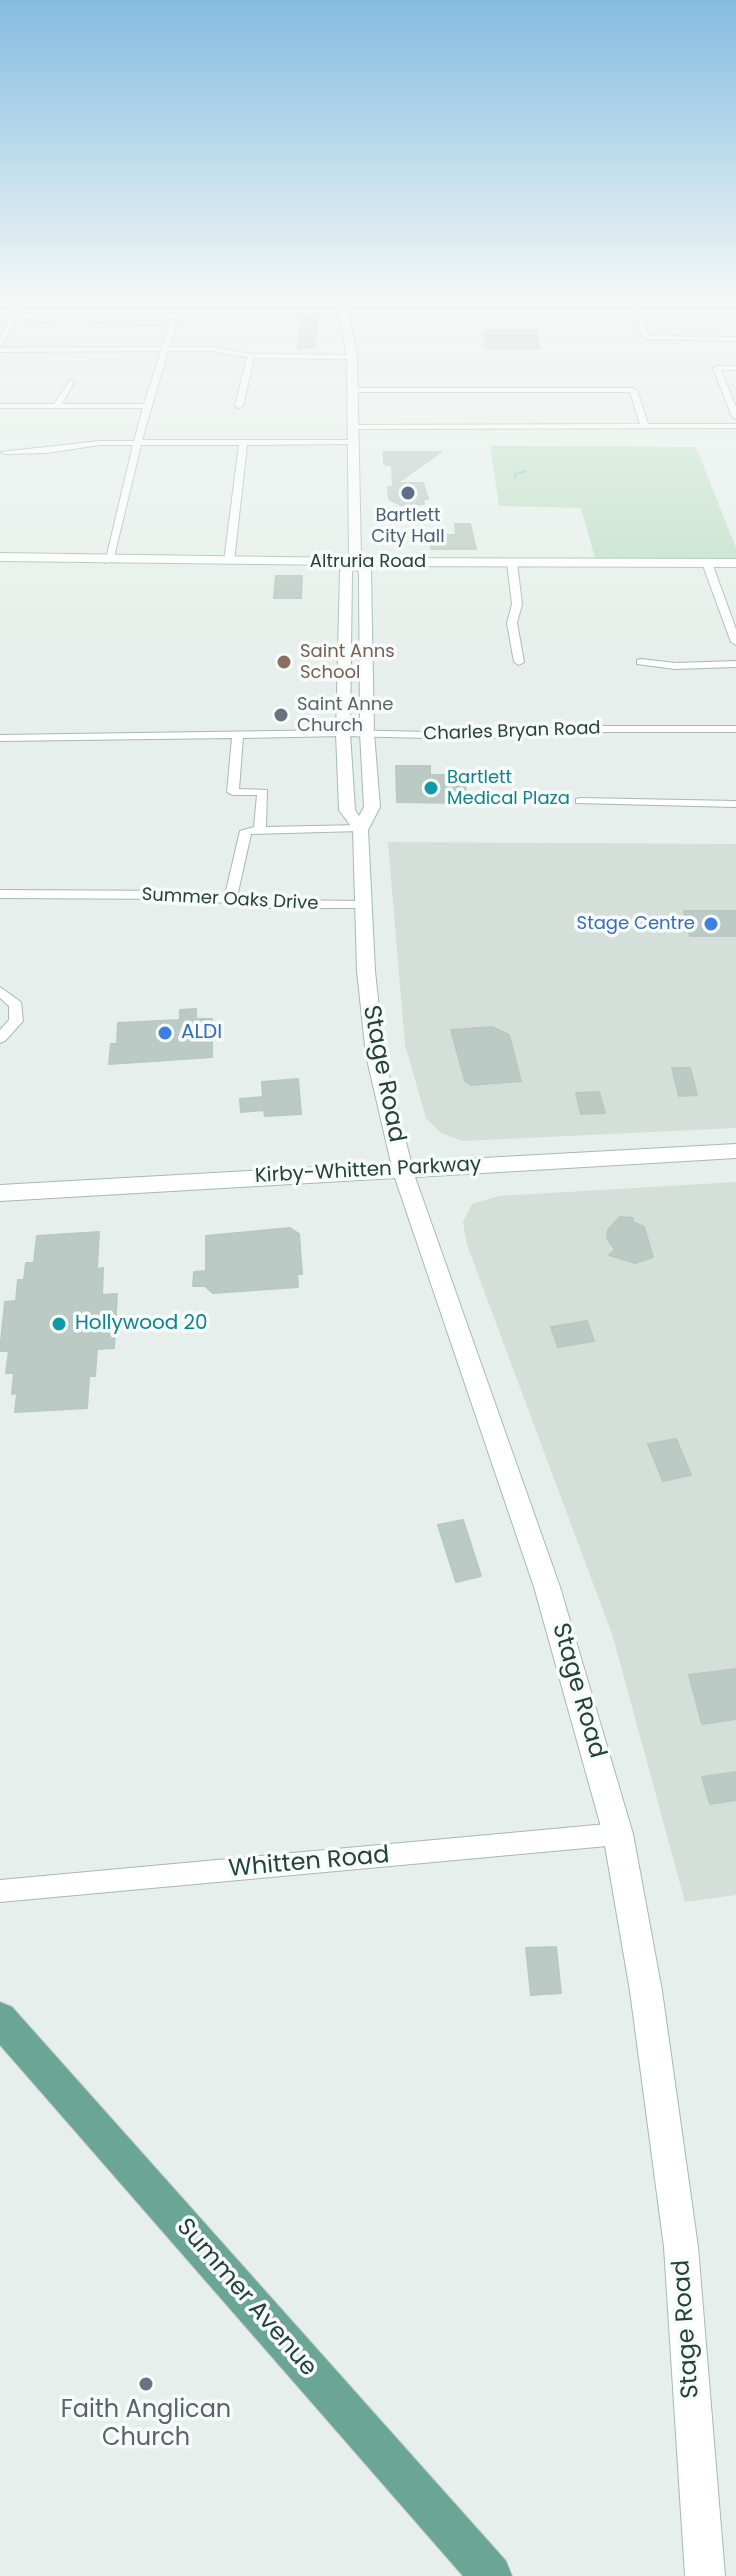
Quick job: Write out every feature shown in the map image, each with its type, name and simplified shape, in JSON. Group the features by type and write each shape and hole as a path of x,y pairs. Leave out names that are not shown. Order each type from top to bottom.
{"main road":[{"name":"Stage Road","path":"353,421 355,562 346,571 343,733 347,810 360,828"},
{"name":"Altruria Road","path":"0,557 108,561 736,563"},
{"name":"Stage Road","path":"355,562 365,571 367,733 372,807 360,828 375,1055 402,1168 551,1600 618,1834 648,2005 681,2247 705,2576"},
{"path":"345,645 366,645"},
{"name":"Kirby-Whitten Parkway","path":"0,1193 736,1151"},
{"name":"Summer Avenue","path":"0,2019 491,2576"}],"street":[{"path":"108,561 144,421"},
{"path":"643,421 645,426"},
{"path":"353,427 736,426"},
{"path":"5,452 35,452 100,443 353,442"},
{"path":"229,561 243,443"},
{"path":"512,563 517,604 512,623 519,662"},
{"path":"707,563 730,612 736,642"},
{"path":"641,662 675,666 736,664"},
{"name":"Charles Bryan Road","path":"0,738 343,733 473,736 590,729 736,729"},
{"path":"238,734 233,792 263,792 260,830"},
{"path":"580,801 736,804"},
{"path":"230,900 237,879 243,834 260,830 360,828"},
{"name":"Summer Oaks Drive","path":"0,894 187,895 286,905 363,905"},
{"path":"0,991 16,1005 16,1021 0,1038"},
{"name":"Whitten Road","path":"0,1891 618,1834"}],"shaded area":[{"path":"388,842 736,844 736,1128 463,1141 441,1133 426,1118 405,1045"},
{"path":"736,1182 736,1895 685,1902 613,1637 467,1245 463,1222 472,1204 499,1196"}],"green space":[{"path":"490,446 696,447 736,548 736,558 595,558 581,508 499,506"}],"building":[{"path":"384,452 441,452 397,483 423,483 428,499 423,499 424,504 401,505 389,499 388,487 393,487 392,466 384,464"},
{"path":"455,524 470,524 476,549 431,549 430,535 456,535"},
{"path":"276,576 302,576 301,598 274,598"},
{"name":"Bartlett Medical Plaza","path":"396,766 430,766 430,775 464,775 467,803 397,802"},
{"name":"Stage Centre","path":"684,911 736,911 736,936 690,936"},
{"name":"ALDI","path":"196,1009 196,1019 212,1019 212,1057 109,1064 111,1044 117,1044 118,1023 180,1020 180,1010"},
{"path":"492,1027 509,1035 521,1081 471,1085 465,1081 451,1030"},
{"path":"672,1068 690,1068 697,1095 679,1096"},
{"path":"298,1079 301,1114 265,1116 264,1110 241,1112 240,1099 263,1097 262,1082"},
{"path":"599,1092 605,1113 581,1114 576,1093"},
{"path":"620,1217 633,1218 633,1222 644,1227 653,1257 635,1263 609,1255 615,1250 607,1238 608,1230"},
{"path":"290,1228 299,1234 302,1274 297,1274 298,1287 213,1293 205,1286 193,1286 194,1272 206,1271 206,1236"},
{"name":"Hollywood 20","path":"99,1232 97,1269 103,1268 102,1295 117,1294 114,1348 97,1349 95,1376 89,1376 87,1408 15,1412 17,1393 12,1394 14,1373 6,1373 9,1351 0,1351 5,1302 16,1301 18,1280 24,1280 26,1263 34,1263 37,1236"},
{"path":"587,1321 594,1341 558,1347 551,1327"},
{"path":"676,1439 691,1475 663,1481 648,1444"},
{"path":"463,1520 481,1576 456,1582 438,1525"},
{"path":"736,1669 736,1719 702,1724 689,1675"},
{"path":"736,1772 736,1800 710,1804 702,1777"},
{"path":"556,1947 561,1993 531,1995 526,1948"}],"waterway":[{"path":"515,478 515,474 526,471"}],"place":[{"name":"Bartlett City Hall","path":"408,493"},
{"name":"Saint Anns School","path":"284,662"},
{"name":"Saint Anne Church","path":"281,715"},
{"name":"Bartlett Medical Plaza","path":"431,788"},
{"name":"Stage Centre","path":"711,924"},
{"name":"ALDI","path":"165,1033"},
{"name":"Hollywood 20","path":"59,1324"},
{"name":"Faith Anglican Church","path":"146,2384"}]}
